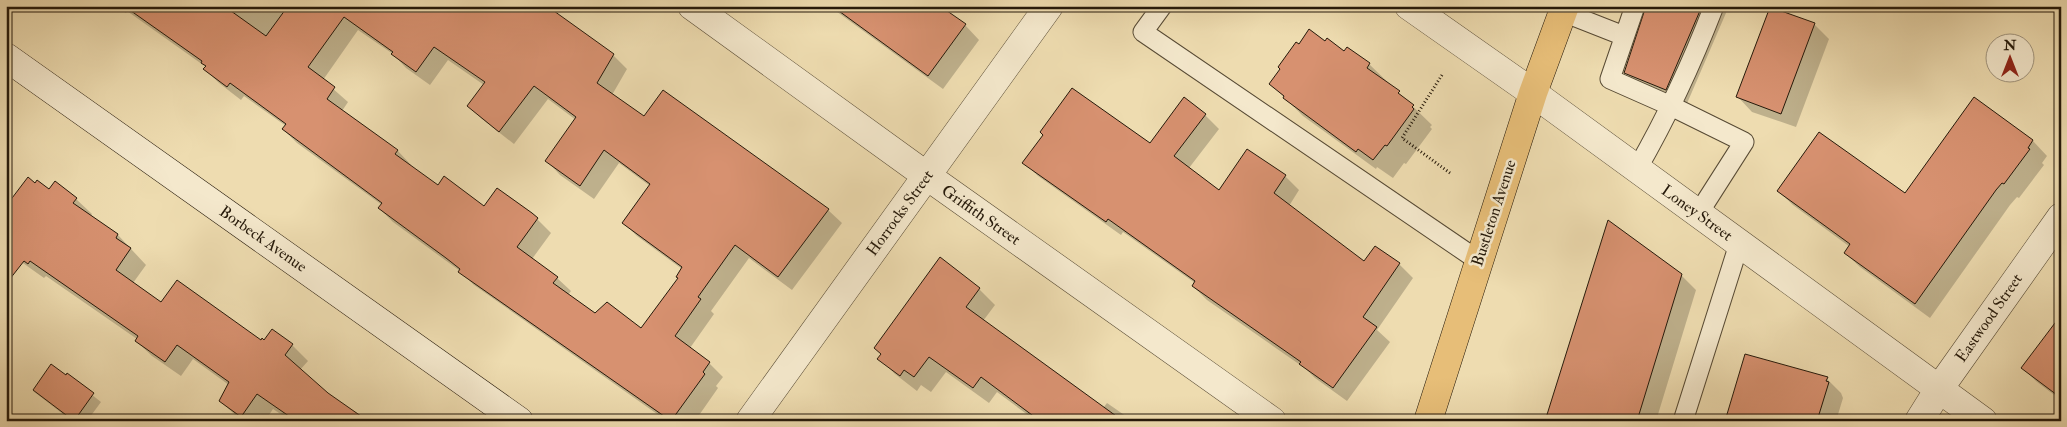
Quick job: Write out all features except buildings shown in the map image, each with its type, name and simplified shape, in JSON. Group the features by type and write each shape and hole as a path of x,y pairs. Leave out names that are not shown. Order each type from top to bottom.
{"main road":[{"name":"Bustleton Avenue","path":"1428,421 1533,94 1564,9"}],"street":[{"name":"Griffith Street","path":"692,6 927,176 1272,421"},
{"name":"Horrocks Street","path":"750,421 1049,6"},
{"name":"Loney Street","path":"1409,6 1983,421"},
{"name":"Borbeck Avenue","path":"6,57 519,421"},
{"name":"Eastwood Street","path":"1919,421 1939,389 2061,217"}],"lane":[{"path":"1162,6 1143,32 1479,261"},
{"path":"1635,6 1629,33 1610,79 1671,106 1744,142 1698,214"},
{"path":"1637,169 1671,106 1691,54 1714,6"},
{"path":"1564,9 1629,33"},
{"path":"1683,421 1739,244"}],"path":[{"path":"1442,74 1402,138 1450,173"}]}
